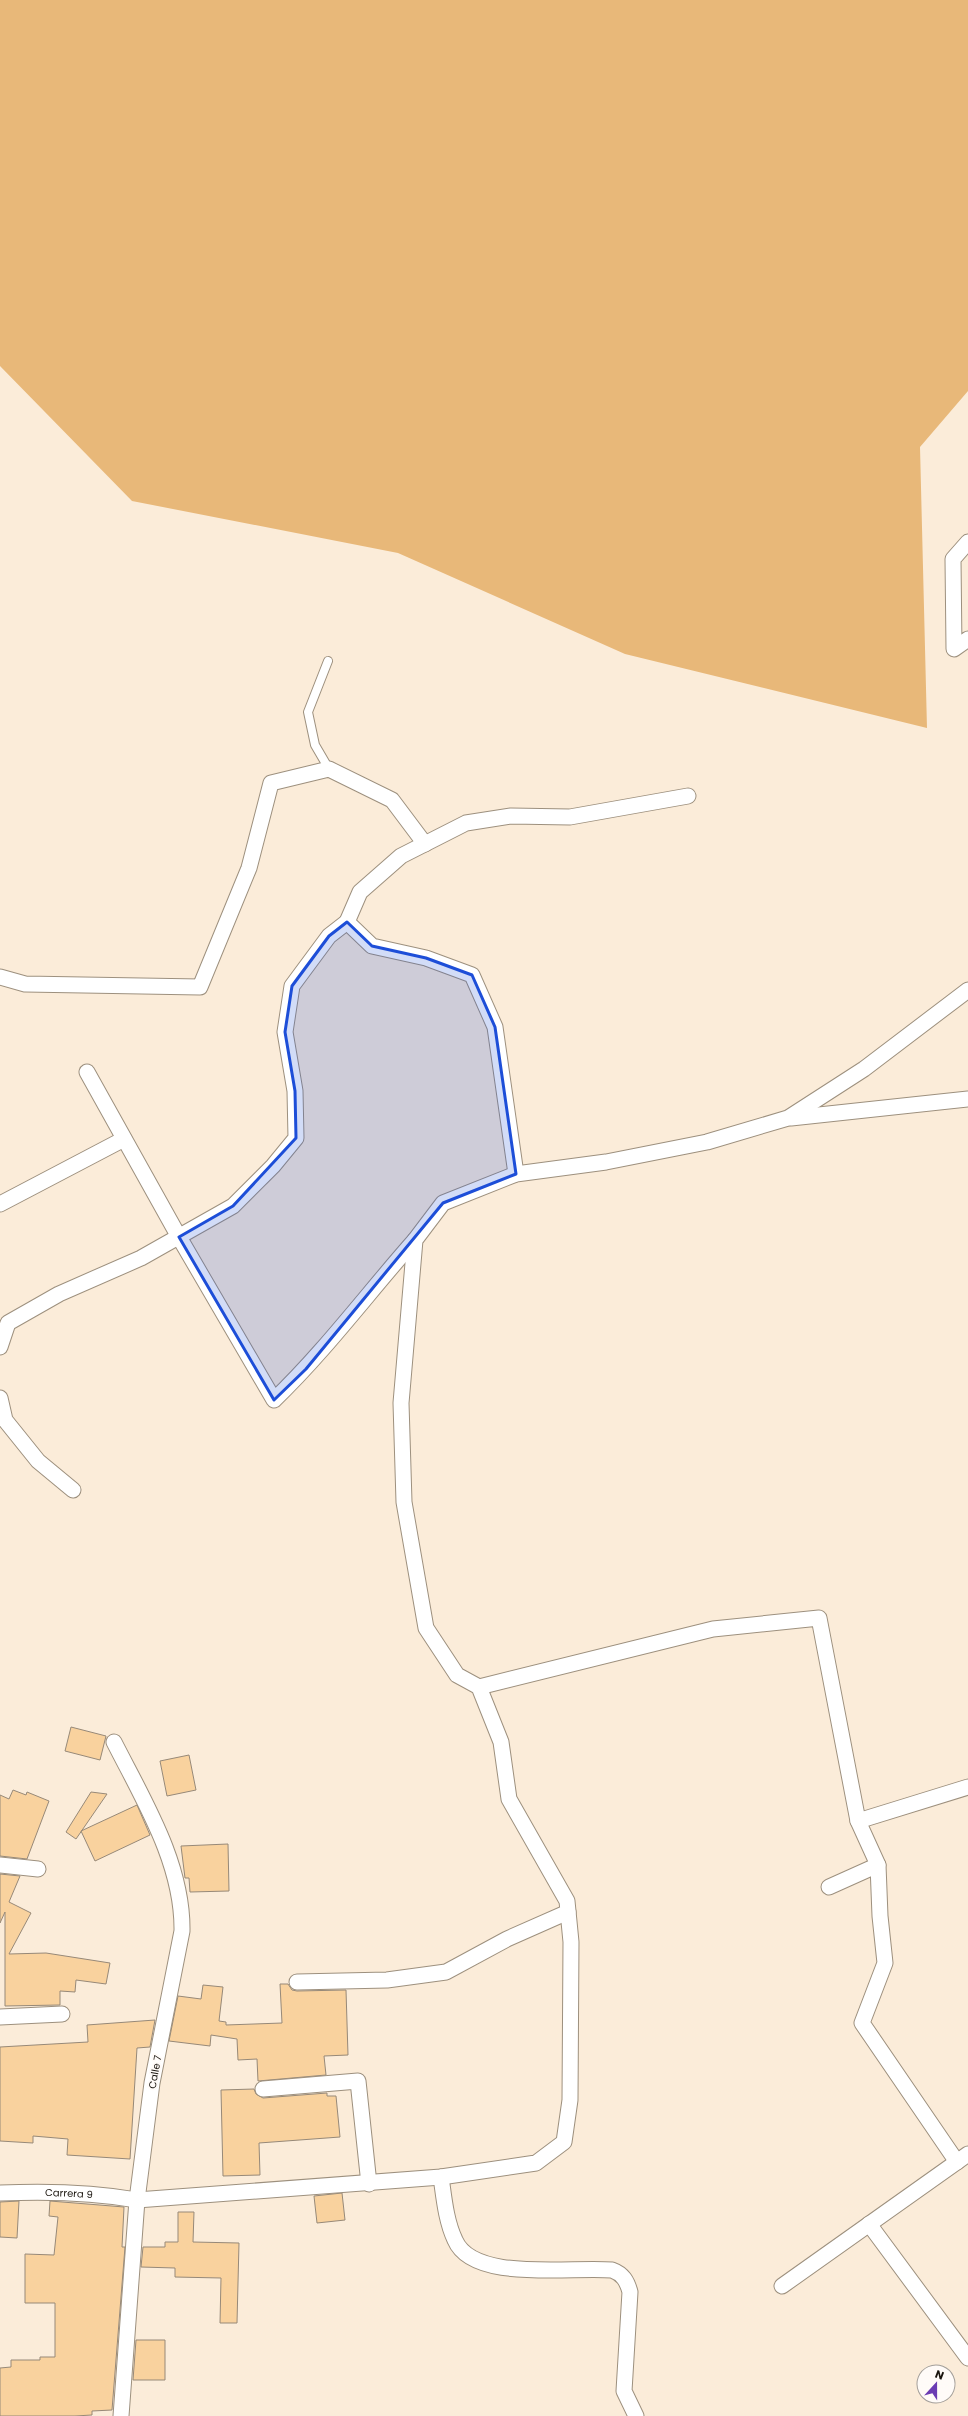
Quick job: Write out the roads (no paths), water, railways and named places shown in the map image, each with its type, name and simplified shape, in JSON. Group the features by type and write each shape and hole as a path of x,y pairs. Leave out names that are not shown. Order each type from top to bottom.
{"street":[{"path":"968,542 953,559 954,649 968,639"},
{"path":"0,977 26,984 200,987 249,868 271,782 329,769 392,800 425,844"},
{"path":"0,1347 8,1323 59,1294 141,1258 233,1206 273,1166 296,1138 295,1091 285,1032 292,986 329,936 347,922 360,892 401,856 466,823 511,816 570,817 688,796"},
{"path":"347,922 372,946 426,958 472,975 495,1027 516,1174"},
{"path":"788,1118 864,1069 968,990"},
{"path":"87,1072 179,1237 274,1400 306,1370 371,1289 415,1240 443,1203 516,1174 606,1162 707,1142 788,1118 968,1099"},
{"path":"0,1204 124,1139"},
{"path":"415,1240 401,1402 404,1502 426,1628 456,1675 479,1687 713,1629 819,1618 858,1821 878,1865 880,1916 885,1963 862,2023 962,2158 782,2286"},
{"path":"0,1398 5,1420 33,1455 73,1490"},
{"name":"Carrera 9","path":"0,2192 43,2191 114,2196 137,2200 441,2178 536,2163 564,2142 570,2100 571,1942 567,1901 509,1798 501,1742 479,1687"},
{"name":"Calle 7","path":"114,1742 156,1826 176,1884 182,1912 182,1931 152,2083 137,2200 121,2416"},
{"path":"858,1821 968,1787"},
{"path":"0,1865 38,1869"},
{"path":"829,1887 878,1865"},
{"path":"297,1982 387,1980 446,1972 507,1939 568,1912"},
{"path":"0,2017 62,2014"},
{"path":"263,2089 358,2081 369,2184"},
{"path":"441,2178 447,2214 455,2241 465,2255 475,2261 489,2266 521,2269 612,2270 620,2273 627,2281 630,2292 624,2391 636,2416"},
{"path":"869,2224 968,2358"}],"lane":[{"path":"328,660 308,712 315,745 329,769"}]}
